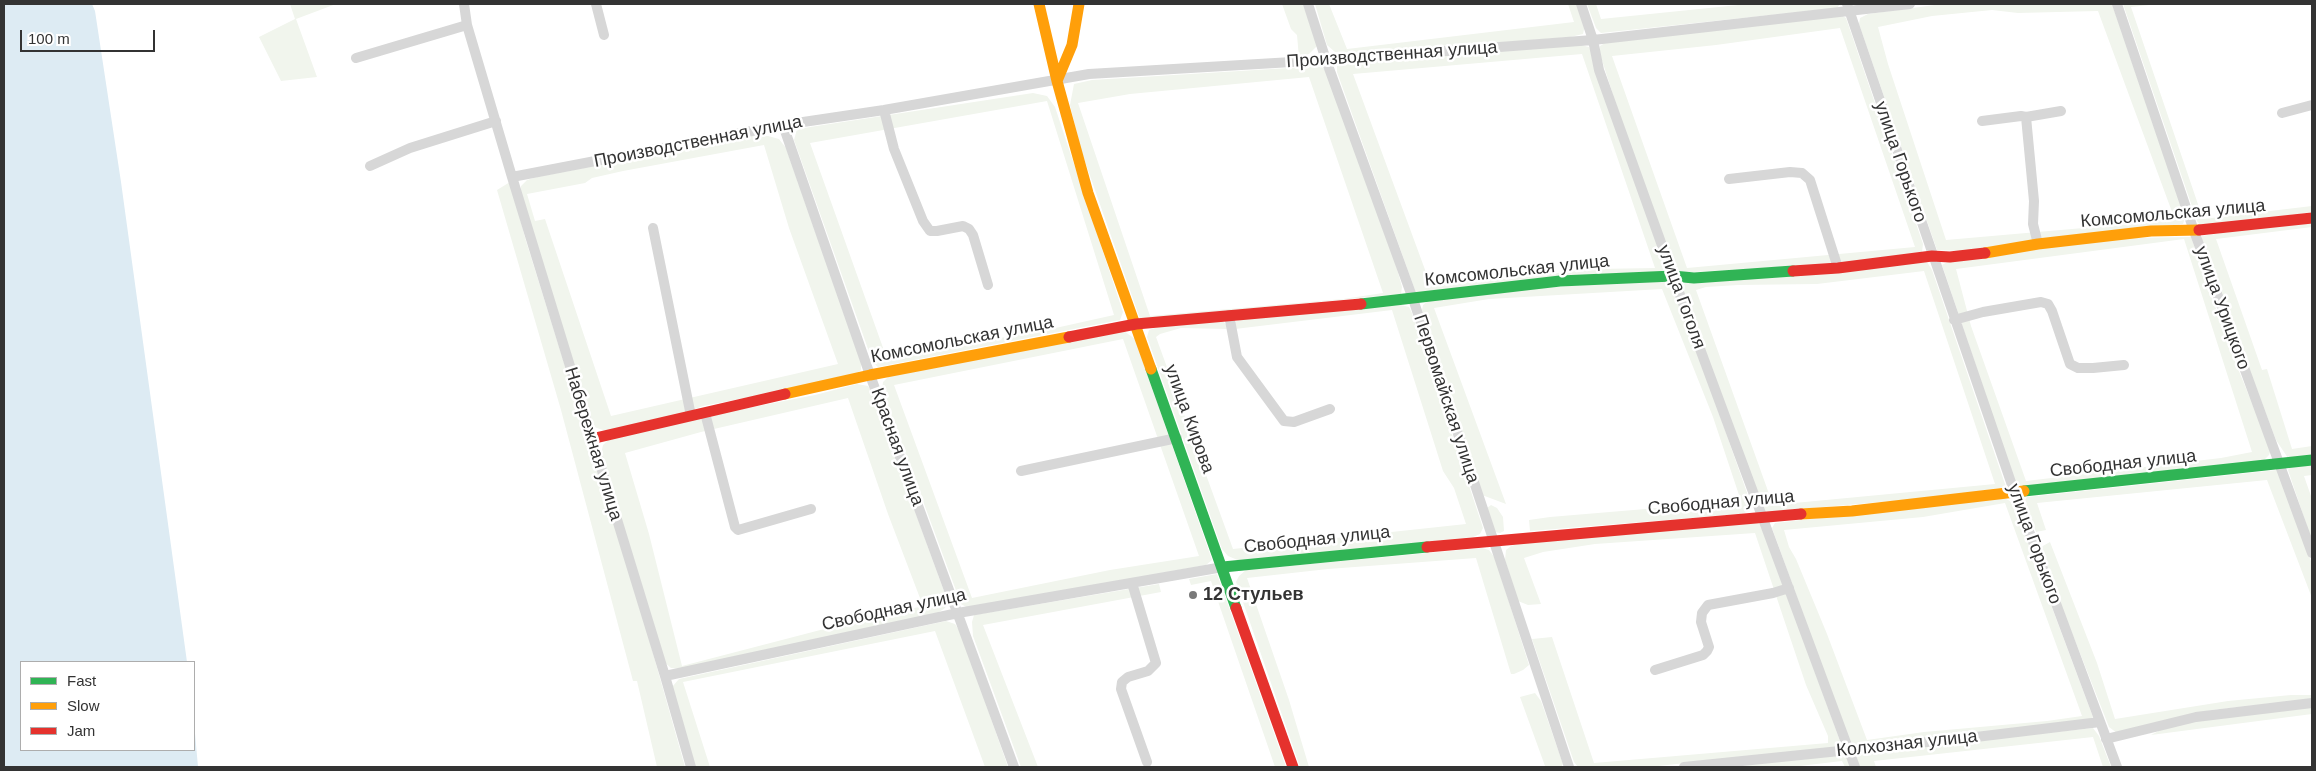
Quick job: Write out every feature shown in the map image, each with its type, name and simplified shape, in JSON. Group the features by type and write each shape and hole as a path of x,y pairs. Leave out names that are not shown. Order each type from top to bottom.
{"street":[{"name":"Набережная улица","path":"464,4 467,25 512,177 665,676 691,767"},
{"path":"596,4 604,35"},
{"path":"1071,4 1077,18"},
{"path":"1057,81 1072,45 1079,4"},
{"name":"Первомайская улица","path":"1308,4 1326,60 1413,299 1568,767"},
{"name":"улица Гоголя","path":"1581,4 1594,40 1600,70 1673,276 1855,767"},
{"name":"Производственная улица","path":"512,177 783,125 884,110 1089,74 1326,60 1594,40 1848,7 1904,4"},
{"name":"улица Урицкого","path":"2117,4 2194,231 2312,553"},
{"name":"улица Кирова","path":"1041,5 1057,81 1088,193 1293,767"},
{"name":"улица Горького","path":"1848,7 2014,491 2117,767"},
{"path":"356,58 467,25"},
{"path":"1050,49 1056,52 1064,51 1072,45"},
{"path":"2282,113 2312,105"},
{"path":"884,110 894,149 923,222 930,230 937,231 963,226 969,229 974,235 988,285"},
{"path":"1982,121 2062,111"},
{"path":"2026,117 2034,201 2033,224 2038,244"},
{"path":"370,166 410,148 496,121"},
{"name":"Красная улица","path":"783,125 870,375 1014,767"},
{"path":"1729,179 1790,172 1802,173 1810,180 1838,268"},
{"name":"Комсомольская улица","path":"591,439 870,375 1136,324 1413,299 1560,281 1673,276 1694,278 1838,268 1932,256 1959,256 2038,244 2150,231 2194,231 2312,218"},
{"path":"652,228 691,416"},
{"path":"1954,320 1983,312 2041,302 2048,304 2052,311 2070,364 2078,368 2124,365"},
{"path":"1229,315 1237,356 1284,422 1294,422 1330,409"},
{"path":"705,413 735,528 738,530 811,509"},
{"path":"1022,471 1177,438"},
{"name":"Свободная улица","path":"665,676 958,613 1223,567 1493,540 1763,516 1852,511 2014,491 2043,490 2312,460"},
{"path":"1132,583 1156,662 1148,671 1128,677 1122,682 1121,689 1147,762"},
{"path":"1655,670 1703,655 1707,652 1709,647 1701,622 1702,613 1708,605 1773,593 1789,588"},
{"path":"2106,739 2196,717 2312,703"},
{"name":"Колхозная улица","path":"1684,767 2100,722"}],"shaded area":[{"path":"4,4 92,4 95,11 121,182 187,661 20,661 20,751 195,751 195,733 198,767 4,767"},
{"path":"290,4 336,4 296,19 317,77 281,81 259,37 295,19"},
{"path":"1282,4 1303,4 1317,46 1309,54 1299,58 1297,35 1291,29"},
{"path":"1315,4 1329,4 1347,49 1574,22 1568,4 1578,4 1585,25 1583,34 1570,37 1348,55 1335,52 1327,45"},
{"path":"1587,4 1596,4 1601,19 1748,4 1840,4 1837,8 1601,33 1596,28"},
{"path":"1942,4 2112,4 2185,218 2183,224 1962,251 1937,250 1859,24 1860,18 1868,14","holes":["1992,10 2018,13 2098,11 2175,220 1946,240 1888,64 1878,27 1932,16"]},
{"path":"2123,4 2158,4 2131,7 2203,219 2312,206 2312,212 2202,227 2197,221"},
{"path":"1841,15 1846,18 1923,244 1922,252 1846,263 1677,273 1635,163 1599,51 1600,46 1608,41","holes":["1840,28 1915,247 1687,268 1612,56 1716,45"]},
{"path":"1581,45 1589,47 1665,267 1660,274 1416,293 1337,72 1337,66 1344,63","holes":["1582,54 1655,268 1596,269 1431,286 1353,74"]},
{"path":"1321,66 1325,70 1392,251 1402,287 1401,294 1140,319 1081,150 1070,105 1074,84 1092,80","holes":["1309,77 1383,293 1343,299 1150,316 1078,103 1130,94"]},
{"path":"1033,93 1047,96 1055,107 1123,312 1120,320 878,367 873,363 794,140 797,129","holes":["1047,101 1114,315 1060,327 887,359 810,143"]},
{"path":"751,136 768,136 779,139 786,148 861,363 861,370 855,375 838,380 703,406 673,417 606,431 594,427 586,414 521,198 521,186 527,180","holes":["764,145 789,228 838,364 611,416 545,219 535,221 527,194 585,183 592,178 623,171"]},
{"path":"510,182 526,241 636,593 685,767 657,767 637,681 633,681 561,410 497,190"},
{"path":"2312,220 2312,227 2216,239 2262,370 2267,369 2292,449 2312,446 2312,455 2288,458 2276,440 2201,241 2202,236"},
{"path":"2191,237 2230,349 2271,450 2269,455 2263,461 2020,488 2016,485 1942,265 1949,261 2122,238","holes":["2184,239 2252,452 2221,458 2026,481 1971,326 1956,269"]},
{"path":"1927,262 1932,270 2006,487 1940,497 1765,512 1682,289 1686,282","holes":["1924,271 1995,484 1773,505 1696,290 1706,287 1738,285 1817,284"]},
{"path":"1669,280 1701,362 1752,507 1750,511 1741,514 1530,531 1529,520 1550,517 1741,501 1713,417 1662,289 1489,299 1434,308 1506,504 1482,495 1422,310 1423,305 1428,301 1489,291"},
{"path":"1401,305 1409,307 1412,313 1483,528 1480,534 1473,537 1240,561 1228,556 1222,549 1147,337 1149,330 1161,326 1222,321 1226,324 1227,329 1181,328 1156,337 1233,549 1466,524 1454,488 1443,471 1392,310 1235,329 1235,322 1240,319"},
{"path":"1124,331 1135,339 1212,560 1206,565 968,608 961,604 882,390 883,382 889,376","holes":["1123,339 1199,556 1110,570 972,598 894,385"]},
{"path":"857,384 868,386 948,602 945,608 936,614 682,669 671,668 663,661 601,454 603,445 608,440 722,413 815,395","holes":["848,398 888,514 923,606 828,628 682,666 649,534 625,453 701,432"]},
{"path":"2312,464 2312,475 2304,476 2312,499 2312,541 2288,470 2290,467"},
{"path":"2277,470 2312,564 2312,598 2267,480 2037,503 2046,530 2036,532 2024,502 2027,497"},
{"path":"2002,497 2010,501 2015,509 2093,717 2086,721 1851,746 1772,528 1775,523","holes":["2005,503 2082,716 1924,732 1867,740 1827,634 1796,559 1789,547 1784,530 1923,517"]},
{"path":"1491,505 1497,508 1503,517 1504,531 1500,533 1495,532 1487,508"},
{"path":"1757,522 1762,526 1840,741 1837,747 1658,766 1578,767 1574,762 1532,639 1552,637 1594,763 1828,743 1828,736 1806,685 1755,533 1595,544 1543,552 1524,558 1541,604 1528,605 1518,601 1505,560 1506,550 1511,546 1522,543"},
{"path":"2050,542 2097,663 2115,719 2228,701 2291,695 2312,695 2312,699 2212,710 2117,733 2109,727 2056,592 2041,547"},
{"path":"1482,548 1489,550 1495,558 1529,665 1514,674 1511,674 1476,558 1328,569 1247,578 1289,700 1309,767 1300,767 1236,582 1239,576 1246,570"},
{"path":"1217,574 1286,767 1275,767 1211,581 1191,585 1189,579"},
{"path":"1159,584 1161,592 983,625 1038,767 1021,767 973,636 972,622 974,615"},
{"path":"946,621 955,624 961,633 1008,767 985,767 935,631 683,682 710,767 695,767 672,687 679,679"},
{"path":"1535,693 1541,701 1563,764 1561,767 1542,767 1545,766 1520,697"},
{"path":"2312,707 2312,714 2151,735 2168,726 2199,720"},
{"path":"2093,728 2099,736 2111,767 2103,767 2093,737 1874,761 1876,767 1859,767 1856,758 1863,753"},
{"path":"1841,754 1847,757 1851,767 1845,767 1842,761 1791,767 1733,767"}],"traffic: fast":[{"path":"1361,304 1560,281 1673,276 1694,278 1793,271"},
{"path":"1151,369 1236,608"},
{"path":"2024,491 2312,460"},
{"path":"1223,567 1427,547"}],"traffic: slow":[{"path":"1039,4 1057,81 1088,193 1151,369"},
{"path":"1057,81 1072,45 1079,4"},
{"path":"1985,253 2038,244 2151,231 2199,230"},
{"path":"785,394 870,375 1069,337"},
{"path":"1801,514 1852,511 2024,491"}],"traffic: jam":[{"path":"2199,230 2312,218"},
{"path":"1793,271 1838,268 1932,256 1950,257 1985,253"},
{"path":"1069,337 1136,324 1361,304"},
{"path":"591,439 785,394"},
{"path":"1427,547 1801,514"},
{"path":"1236,608 1293,767"}],"place":[{"name":"12 Стульев","path":"1193,595"}]}
